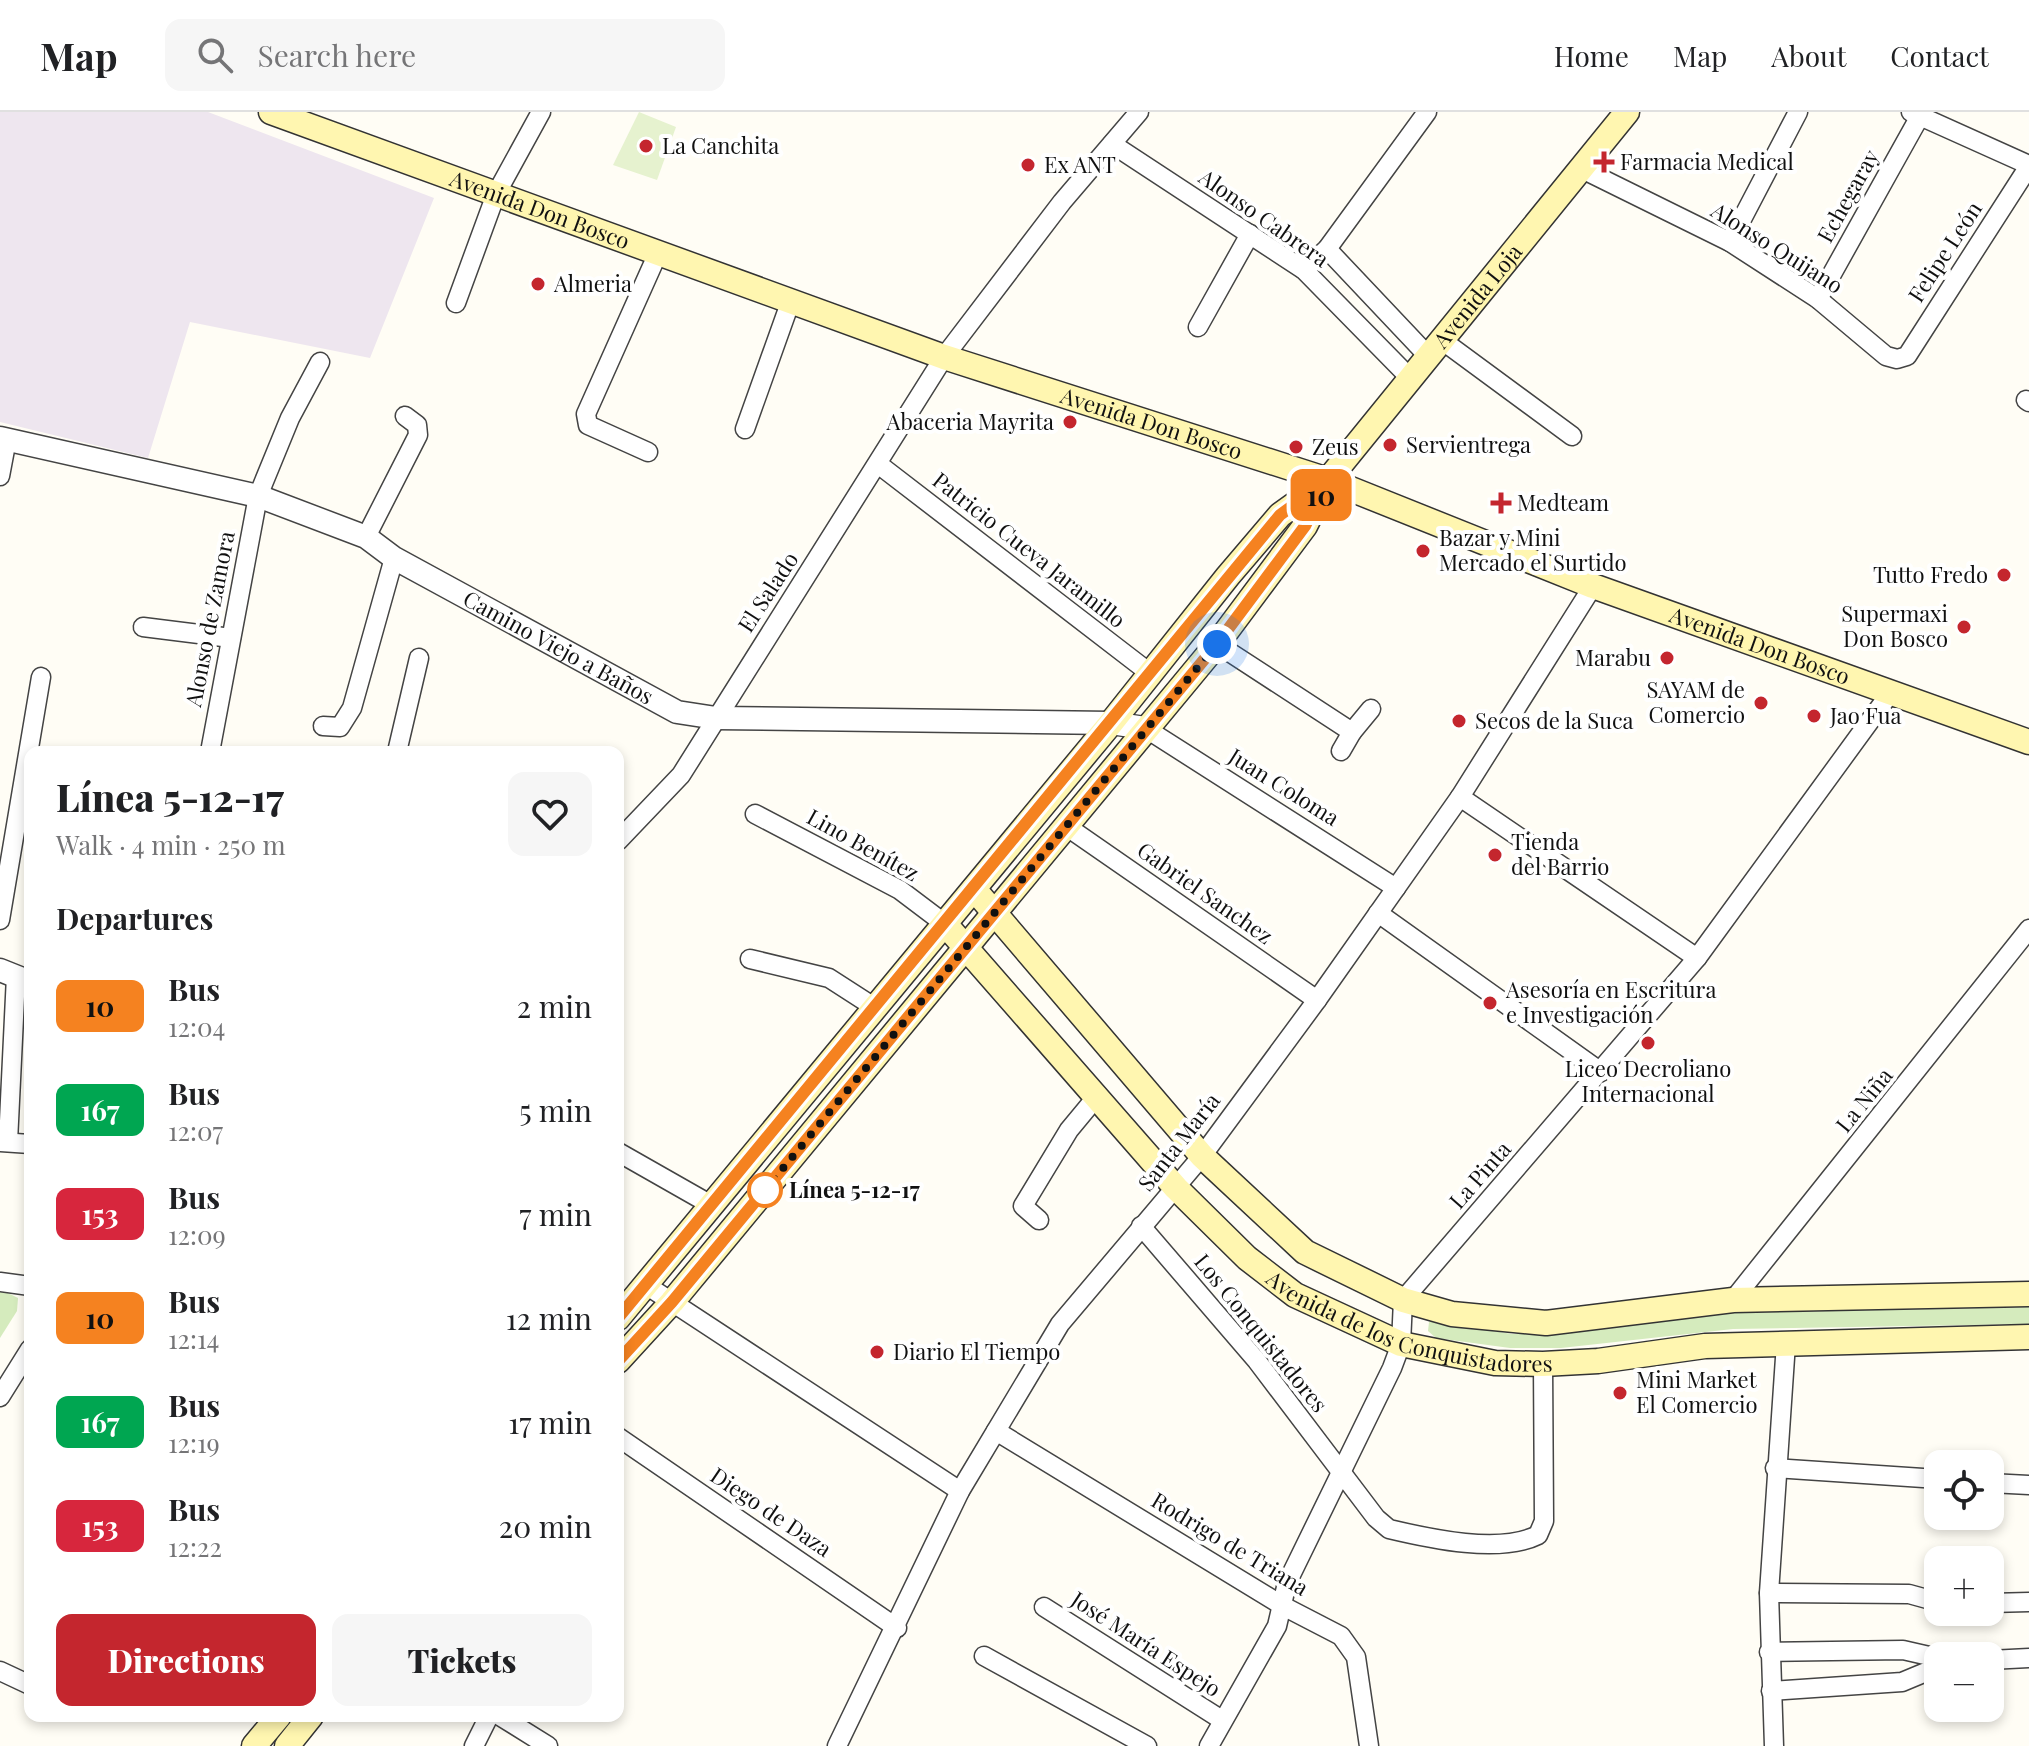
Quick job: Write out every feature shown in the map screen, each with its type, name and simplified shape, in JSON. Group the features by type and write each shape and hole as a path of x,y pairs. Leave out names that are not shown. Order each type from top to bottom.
{"main road":[{"name":"Avenida Don Bosco","path":"271,112 944,357 1328,480 1593,586 2029,742"},
{"name":"Avenida Loja","path":"624,1349 672,1302 964,945 1217,644 1305,526 1328,480 1627,112"},
{"name":"Avenida Loja","path":"624,1311 1280,515 1328,480"},
{"name":"Avenida de los Conquistadores","path":"974,889 1202,1156 1305,1252 1403,1300 1452,1314 1546,1323 1733,1300 2029,1294"},
{"name":"Avenida de los Conquistadores","path":"945,924 1098,1095 1176,1188 1247,1258 1295,1295 1401,1344 1495,1363 1543,1364 1598,1361 1705,1346 2029,1337"},
{"path":"254,1746 274,1722"},
{"path":"287,1746 306,1722"}],"street":[{"path":"456,303 496,194 541,112"},
{"name":"El Salado","path":"624,835 681,775 944,357 1062,202 1139,112"},
{"path":"1304,270 1327,249 1427,112"},
{"path":"1730,242 1798,112"},
{"path":"1915,114 2029,165"},
{"name":"Echegaray","path":"1818,299 1915,114"},
{"name":"Alonso Cabrera","path":"1112,144 1304,270 1411,379"},
{"name":"Felipe León","path":"1897,359 1907,356 2029,165"},
{"name":"Alonso Quijano","path":"1580,168 1730,242 1818,299 1886,356 1897,359"},
{"path":"1198,327 1250,234"},
{"name":"Alonso Cabrera","path":"1327,249 1436,349 1572,436"},
{"path":"648,452 588,425 586,414 658,253"},
{"path":"745,429 790,303"},
{"name":"Alonso de Zamora","path":"211,746 258,496 290,418 320,362"},
{"path":"366,537 418,435 417,425 405,416"},
{"path":"0,476 4,438"},
{"name":"Camino Viejo a Baños","path":"4,438 258,496 366,537 394,558 677,712 716,718 1111,723 1145,728"},
{"name":"Patricio Cueva Jaramillo","path":"878,464 1151,674"},
{"path":"323,726 340,727 352,708 394,558"},
{"name":"Santa María","path":"837,1746 897,1628 960,1491 1060,1324 1202,1156 1317,1000 1460,797 1593,586"},
{"path":"143,627 231,638"},
{"path":"1217,644 1352,732"},
{"path":"398,746 419,658"},
{"path":"29,746 41,677"},
{"name":"La Pinta","path":"1403,1300 1697,958 1891,692"},
{"path":"1341,751 1371,709"},
{"name":"Juan Coloma","path":"1145,728 1396,888"},
{"path":"0,920 24,778"},
{"path":"1460,797 1697,958"},
{"name":"Lino Benítez","path":"755,814 900,890 945,924"},
{"name":"Gabriel Sanchez","path":"1066,826 1317,1000"},
{"path":"1378,913 1601,1072"},
{"name":"La Niña","path":"1733,1300 2029,929"},
{"path":"750,959 829,978 874,1007"},
{"path":"15,976 4,1142 24,1144"},
{"path":"1039,1220 1023,1206 1069,1130 1098,1095"},
{"path":"624,1155 713,1206"},
{"name":"Los Conquistadores","path":"1141,1226 1257,1361 1376,1518 1389,1529 1499,1545 1520,1544 1538,1535 1544,1521 1543,1364"},
{"path":"0,1282 24,1285"},
{"path":"646,1285 960,1491"},
{"path":"1209,1746 1277,1626 1287,1583 1401,1344 1403,1300"},
{"path":"1774,1746 1769,1593 1775,1468 1786,1343"},
{"path":"0,1397 24,1359"},
{"name":"Rodrigo de Triana","path":"996,1431 1349,1643 1356,1657 1369,1746"},
{"name":"Diego de Daza","path":"624,1441 897,1628"},
{"path":"1775,1468 1924,1478"},
{"path":"2004,1484 2029,1485"},
{"path":"1769,1593 1909,1594 1924,1598"},
{"path":"2004,1603 2029,1602"},
{"name":"José María Espejo","path":"1044,1607 1222,1720"},
{"path":"1769,1652 1903,1650 1924,1655"},
{"path":"984,1656 1147,1746"},
{"path":"2004,1659 2029,1658"},
{"path":"0,1671 24,1682"},
{"path":"1771,1691 1902,1682 1924,1673"},
{"path":"474,1746 486,1722"},
{"path":"510,1722 548,1746"}],"shaded area":[{"path":"0,112 208,112 434,198 370,358 190,322 148,458 0,422"}],"green space":[{"name":"La Canchita","path":"639,112 676,127 657,180 613,165"},
{"path":"0,1289 18,1298 17,1311 0,1338"},
{"path":"2029,1307 2029,1324 1733,1329 1561,1348 1510,1348 1436,1338 1428,1331 1429,1322 1512,1334 1560,1334 1733,1313"}],"bus line":[{"name":"10","path":"624,1311 1111,723 1228,576 1280,515 1328,480 1305,526 1217,644 964,945 773,1181 624,1354"}],"place":[{"name":"La Canchita","path":"646,146"},
{"name":"Farmacia Medical","path":"1604,162"},
{"name":"Ex ANT","path":"1028,165"},
{"name":"Almeria","path":"538,284"},
{"name":"Abaceria Mayrita","path":"1070,422"},
{"name":"Servientrega","path":"1390,445"},
{"name":"Zeus","path":"1296,447"},
{"name":"Medteam","path":"1501,503"},
{"name":"Bazar y Mini Mercado el Surtido","path":"1423,551"},
{"name":"Tutto Fredo","path":"2004,575"},
{"name":"Supermaxi Don Bosco","path":"1964,627"},
{"name":"Marabu","path":"1667,658"},
{"name":"SAYAM de Comercio","path":"1761,703"},
{"name":"Jao Fua","path":"1814,716"},
{"name":"Secos de la Suca","path":"1459,721"},
{"name":"Tienda del Barrio","path":"1495,855"},
{"name":"Asesoría en Escritura e Investigación","path":"1490,1003"},
{"name":"Liceo Decroliano Internacional","path":"1648,1043"},
{"name":"Línea 5-12-17","path":"765,1190"},
{"name":"Diario El Tiempo","path":"877,1352"},
{"name":"Mini Market El Comercio","path":"1620,1393"}],"route":[{"path":"765,1190 964,945 1217,644"}]}
